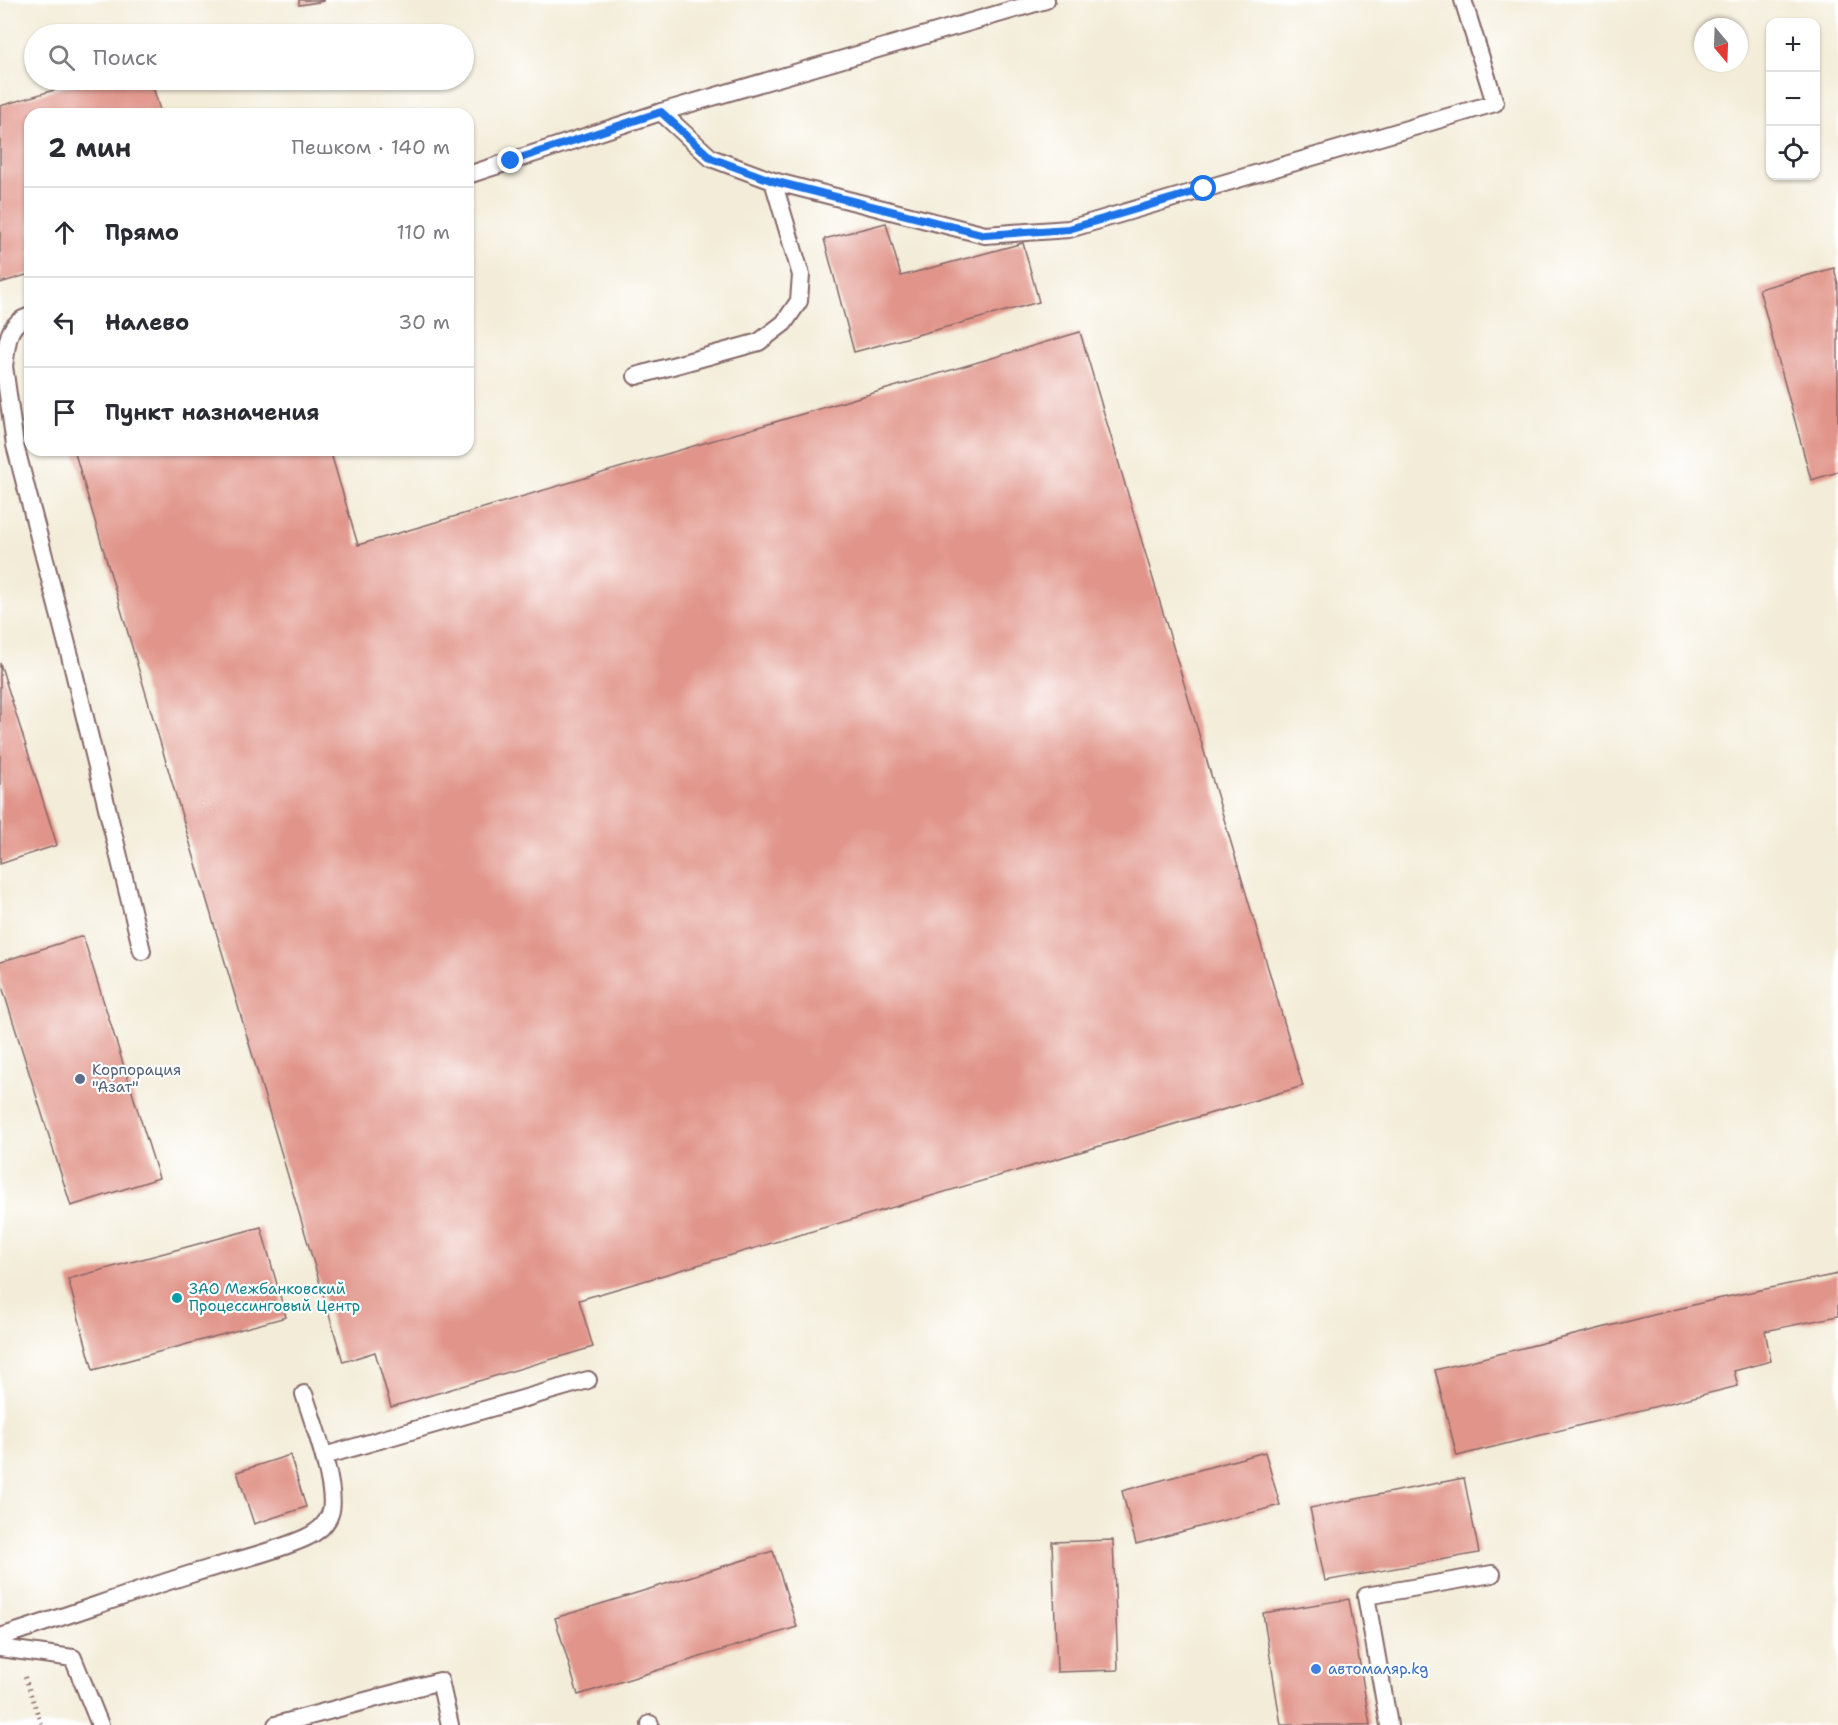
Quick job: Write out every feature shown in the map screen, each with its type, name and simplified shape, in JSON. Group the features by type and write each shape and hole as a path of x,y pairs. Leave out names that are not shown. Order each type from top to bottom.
{"lane":[{"path":"474,173 661,112 1046,0"},
{"path":"661,112 711,158 773,181 985,235 1069,229 1495,103 1463,0"},
{"path":"636,376 759,342 784,323 799,301 801,275 773,181"},
{"path":"24,318 12,328 2,368 15,445 70,656 142,951"},
{"path":"324,1456 588,1380"},
{"path":"0,1638 305,1537 323,1527 331,1513 332,1502 324,1456 304,1394"},
{"path":"1389,1725 1366,1596 1492,1574"},
{"path":"0,1648 73,1658 100,1725"},
{"path":"276,1725 440,1681 450,1725"}],"building":[{"path":"299,0 324,0 324,1 299,5"},
{"path":"54,90 154,90 159,108 24,108 24,276 0,283 0,106"},
{"path":"886,223 901,276 1023,243 1039,302 854,352 824,239"},
{"path":"1834,268 1838,284 1838,472 1811,480 1759,289"},
{"path":"1080,332 1303,1086 579,1300 593,1347 391,1407 375,1352 343,1362 76,456 332,456 358,545"},
{"path":"0,663 57,845 0,864"},
{"name":"Корпорация \"Азат\"","path":"83,936 159,1178 71,1206 0,980 0,962"},
{"name":"ЗАО Межбанковский Процессинговый Центр","path":"261,1227 286,1317 93,1370 68,1279"},
{"path":"1838,1274 1838,1316 1765,1331 1771,1361 1734,1371 1738,1386 1457,1456 1435,1370 1717,1299"},
{"path":"1265,1452 1280,1505 1136,1544 1122,1491"},
{"path":"290,1455 306,1507 254,1524 237,1472"},
{"path":"1464,1478 1479,1553 1325,1581 1310,1508"},
{"path":"1113,1540 1118,1670 1057,1672 1052,1542"},
{"path":"773,1551 797,1627 578,1695 555,1618"},
{"name":"автомаляр.kg","path":"1349,1599 1370,1725 1281,1725 1263,1613"}],"place":[{"name":"Корпорация \"Азат\"","path":"80,1079"},
{"name":"ЗАО Межбанковский Процессинговый Центр","path":"177,1298"},
{"name":"автомаляр.kg","path":"1316,1669"}],"route":[{"path":"511,161 661,112 711,158 773,181 985,235 1069,229 1204,189"}]}
